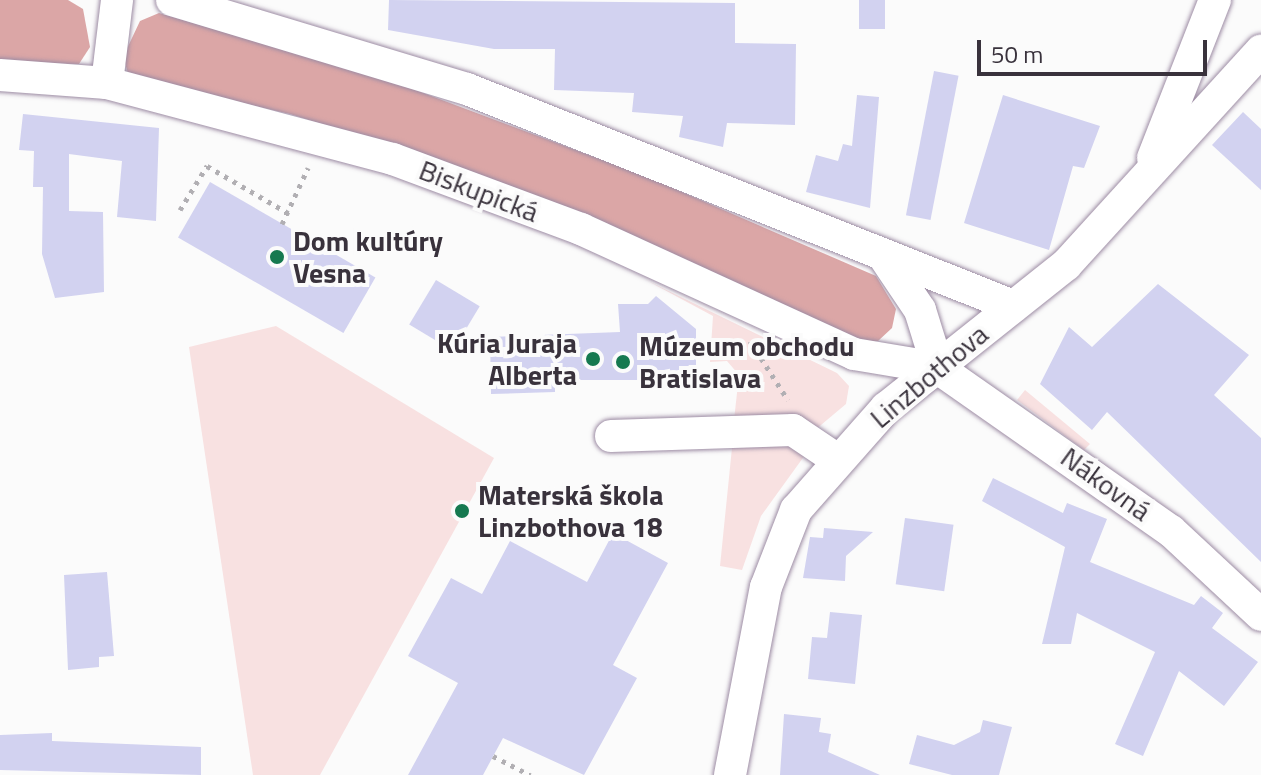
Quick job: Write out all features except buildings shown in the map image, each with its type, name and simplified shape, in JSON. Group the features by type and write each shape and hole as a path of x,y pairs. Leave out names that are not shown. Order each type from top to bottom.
{"street":[{"path":"107,83 117,0"},
{"path":"172,0 467,89 1013,306"},
{"path":"1148,172 1215,0"},
{"name":"Linzbothova","path":"730,775 780,538 828,452 1066,265 1261,51"},
{"name":"Biskupická","path":"0,75 107,83 393,159 581,229 854,354 938,368"},
{"path":"883,255 920,310 938,368"},
{"name":"Nákovná","path":"938,368 1171,531 1261,615"},
{"path":"611,436 793,430 828,452"}],"path":[{"path":"282,224 312,159"},
{"path":"180,210 207,166 288,213"},
{"path":"742,330 828,452"},
{"path":"493,756 530,775"}],"shaded area":[{"path":"0,0 68,0 83,9 90,47 79,64 0,63"},
{"path":"159,13 394,82 645,176 876,276 896,309 892,328 878,341 863,342 475,173 290,114 146,81 128,73 123,57 140,21"},
{"path":"646,280 837,373 849,386 846,404 815,430 734,420 739,375 727,361 710,362 713,316"},
{"path":"276,326 494,458 320,775 253,775 189,347"},
{"path":"1025,390 1090,444 1084,450 1017,400"},
{"path":"733,438 783,438 805,455 761,516 742,570 720,566"}],"place":[{"name":"Dom kultúry Vesna","path":"277,257"},
{"name":"Kúria Juraja Alberta","path":"593,359"},
{"name":"Múzeum obchodu Bratislava","path":"623,362"},
{"name":"Materská škola Linzbothova 18","path":"462,511"}]}
